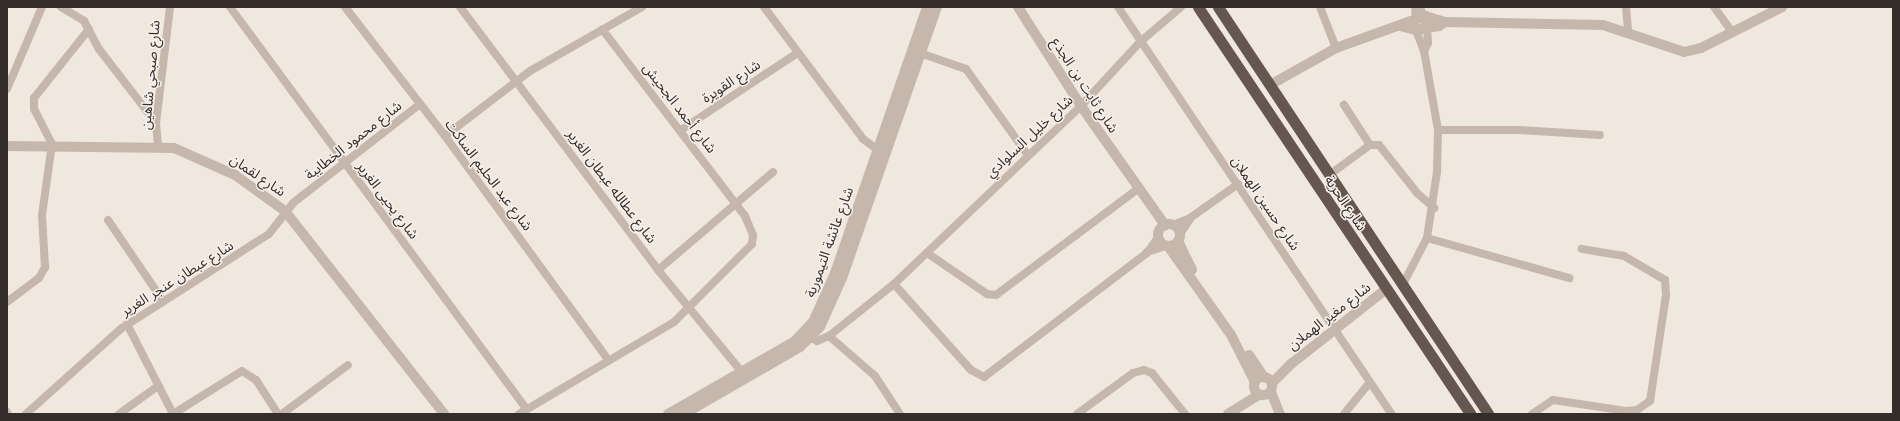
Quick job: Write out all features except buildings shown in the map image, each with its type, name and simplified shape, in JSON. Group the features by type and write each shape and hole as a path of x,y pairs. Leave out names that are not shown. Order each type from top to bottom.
{"highway":[{"name":"شارع الحرية","path":"1198,7 1385,290 1470,414"},
{"name":"شارع الحرية","path":"1218,7 1488,414"}],"street":[{"path":"7,89 42,7"},
{"path":"61,7 84,21 99,49 156,123"},
{"name":"شارع صبحي شاهين","path":"158,146 156,123 170,7"},
{"name":"شارع يحيى الغرير","path":"230,7 526,409"},
{"name":"شارع عبد الحليم الساكت","path":"345,7 419,105 445,136 609,361"},
{"name":"شارع عطالله عبطان الغرير","path":"460,7 658,270 745,376"},
{"path":"445,136 517,81 602,29 642,7"},
{"path":"764,7 796,54 863,140 877,149"},
{"name":"شارع عائشة التيمورية","path":"808,336 835,273 927,7"},
{"name":"شارع عائشة التيمورية","path":"684,414 808,336 824,320 842,278 936,7"},
{"name":"شارع ثابت بن الجذع","path":"1018,7 1081,106 1164,229"},
{"name":"شارع حسين الهملان","path":"1118,7 1140,42 1336,328 1392,414"},
{"name":"شارع خليل السلوادي","path":"808,336 817,341 829,336 894,284 1027,154 1081,106 1140,42 1181,7"},
{"path":"1320,7 1336,48"},
{"path":"1402,286 1427,238 1434,208 1438,130 1424,51 1416,30 1414,18 1415,7"},
{"path":"1626,7 1628,30"},
{"path":"1714,7 1732,32"},
{"path":"1400,26 1416,30 1445,22 1603,25 1628,30 1684,52 1732,32 1782,7"},
{"path":"1270,85 1336,48 1400,26 1422,12"},
{"path":"1422,12 1445,22"},
{"path":"1422,12 1427,28 1428,43 1424,51"},
{"path":"7,302 39,278 45,266 42,215 52,144 33,106 34,98 89,29"},
{"name":"شارع أحمد الجحيش","path":"602,29 737,204"},
{"path":"920,53 966,69 1027,154"},
{"name":"شارع القويرة","path":"681,130 796,54"},
{"name":"شارع محمود الخطايبة","path":"285,211 419,105"},
{"path":"1344,105 1370,145"},
{"path":"1438,130 1519,130 1600,135"},
{"name":"شارع لقمان","path":"7,146 52,144 158,146 186,150 215,163 260,190 285,211 444,414"},
{"path":"1329,175 1370,145 1379,145 1416,193 1434,208"},
{"path":"658,270 773,172"},
{"path":"894,284 971,370 984,377 1147,253 1164,229 1190,218 1238,184"},
{"path":"927,253 987,294 996,295 1137,189"},
{"path":"519,414 609,361 690,310 752,244 750,225 737,204"},
{"name":"شارع عبطان عنجر الغرير","path":"26,414 128,324 255,244 278,225 285,211"},
{"path":"1147,253 1167,246 1179,238 1190,218"},
{"path":"108,220 163,301"},
{"path":"1164,229 1179,238 1202,286 1263,386 1278,414"},
{"path":"1164,229 1167,246 1231,335 1263,386"},
{"path":"1427,238 1569,278"},
{"path":"1532,414 1553,400 1627,411 1637,410 1650,401 1666,295 1665,280 1624,256 1582,249"},
{"name":"شارع مغير الهملان","path":"1228,414 1385,290"},
{"path":"128,324 173,414 242,371 251,374 278,414"},
{"path":"829,336 875,376 900,414"},
{"path":"282,414 348,365"},
{"path":"1077,414 1133,373 1144,370 1152,373 1185,414"},
{"name":"شارع عائشة التيمورية","path":"668,414 745,376"},
{"path":"1344,414 1370,382"},
{"path":"119,414 158,386"}]}
